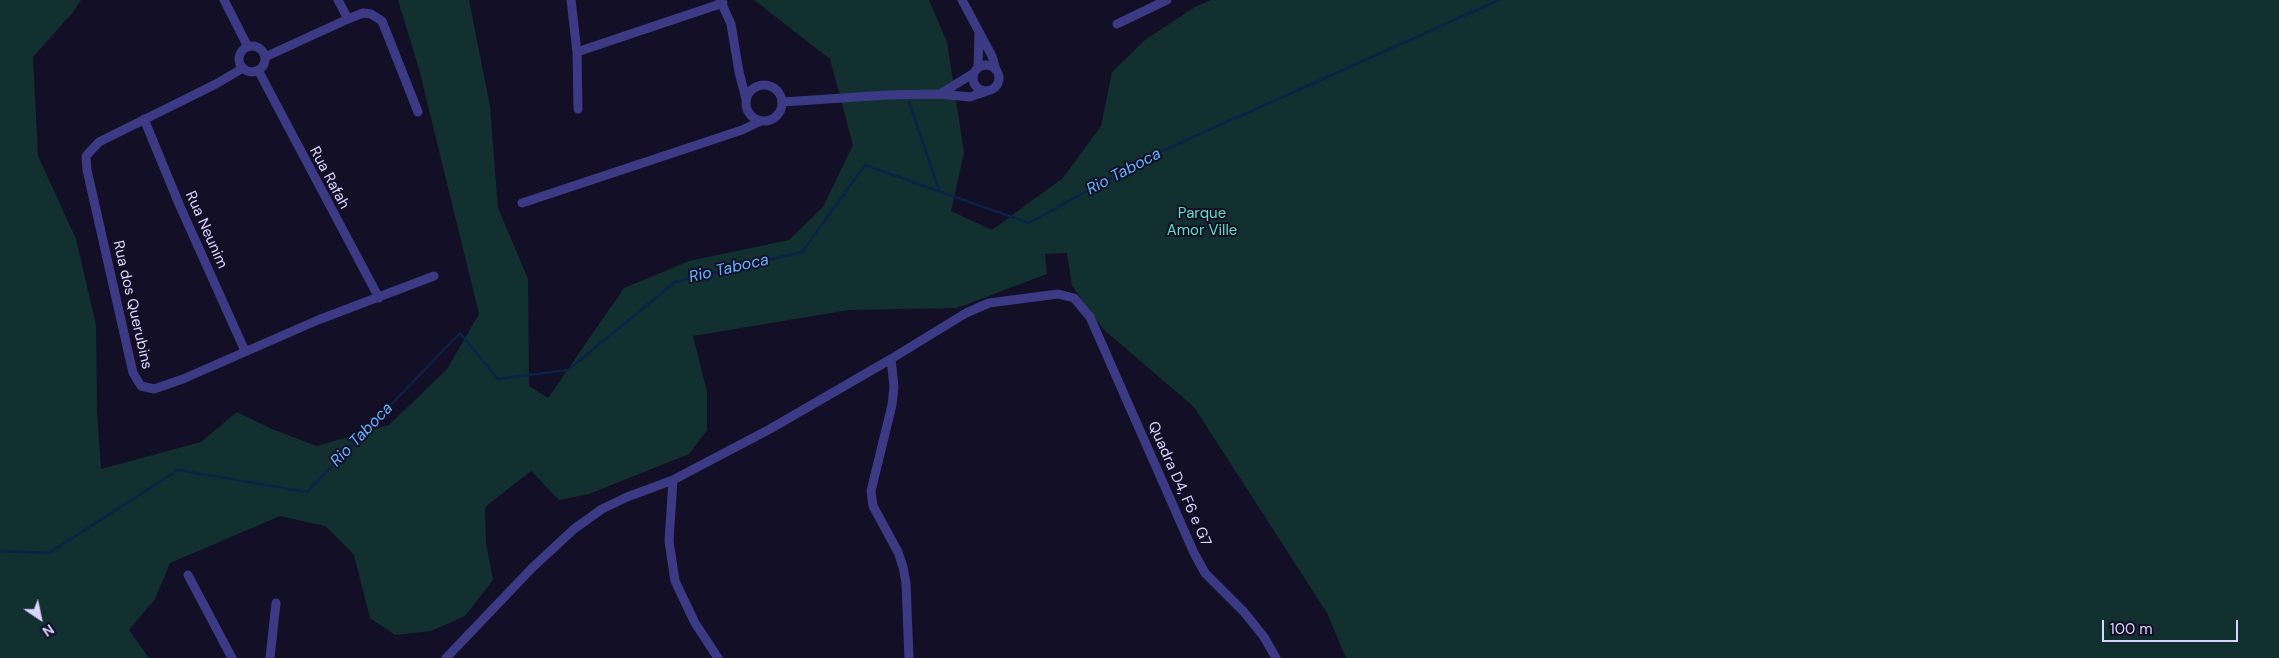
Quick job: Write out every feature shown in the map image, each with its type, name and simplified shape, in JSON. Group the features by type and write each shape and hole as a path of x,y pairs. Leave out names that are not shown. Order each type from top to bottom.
{"street":[{"path":"224,0 248,46"},
{"path":"338,0 348,19"},
{"path":"571,0 577,52 578,108"},
{"path":"783,102 887,95 939,94 970,97 997,85 999,77 992,56 962,0"},
{"path":"1117,24 1168,0"},
{"path":"577,52 721,1 731,24 748,111 751,116 761,121"},
{"path":"265,56 363,13 371,14 382,22 418,112"},
{"path":"979,32 975,86 986,91"},
{"path":"248,46 255,46 262,50 265,56 264,65 258,70 250,71 243,68 240,56 248,46"},
{"path":"939,94 986,65 996,70"},
{"name":"Rua dos Querubins","path":"243,68 216,84 100,142 89,151 86,163 135,379 141,386 154,389 318,320 434,276"},
{"name":"Rua Rafah","path":"258,70 318,187 379,298"},
{"path":"522,203 777,117 783,102 778,91 772,86 756,87 739,72"},
{"path":"746,99 756,87"},
{"path":"742,130 748,111"},
{"name":"Rua Neunim","path":"144,119 179,204 245,351"},
{"name":"Quadra D4, F6 e G7","path":"891,359 966,313 989,303 1058,294 1074,298 1090,316 1194,553 1205,573 1244,612 1276,658"},
{"path":"446,658 532,568 574,529 602,509 626,497 673,480 770,429 891,359 894,387 892,405 871,491 873,506 898,552 903,567 906,583 909,658"},
{"path":"673,480 669,541 675,581 690,614 718,658"},
{"path":"188,575 232,658"},
{"path":"270,658 276,603"}],"green space":[{"name":"Parque Amor Ville","path":"0,0 81,0 73,12 33,57 38,156 76,239 96,325 97,409 101,469 201,442 237,412 272,429 317,446 389,425 447,369 479,314 419,69 398,0 469,0 490,106 498,208 528,279 529,386 548,398 624,288 689,261 789,240 823,207 853,145 830,59 754,0 929,0 947,42 964,153 951,211 992,230 1063,178 1101,126 1112,72 1145,40 1195,7 1211,0 2279,0 2279,658 1346,658 1327,613 1194,407 1103,329 1072,286 1067,253 1045,254 1047,274 957,308 849,310 693,336 707,392 707,430 689,454 589,494 559,500 531,471 485,507 486,543 493,580 465,616 431,631 395,635 370,618 354,555 325,526 280,516 170,563 155,599 129,630 149,658 0,658"}],"waterway":[{"name":"Rio Taboca","path":"0,551 49,553 178,470 307,492 460,333 498,379 568,370 675,282 802,252 865,165 1029,223 1153,155 1499,0"},
{"path":"909,102 939,190"}]}
